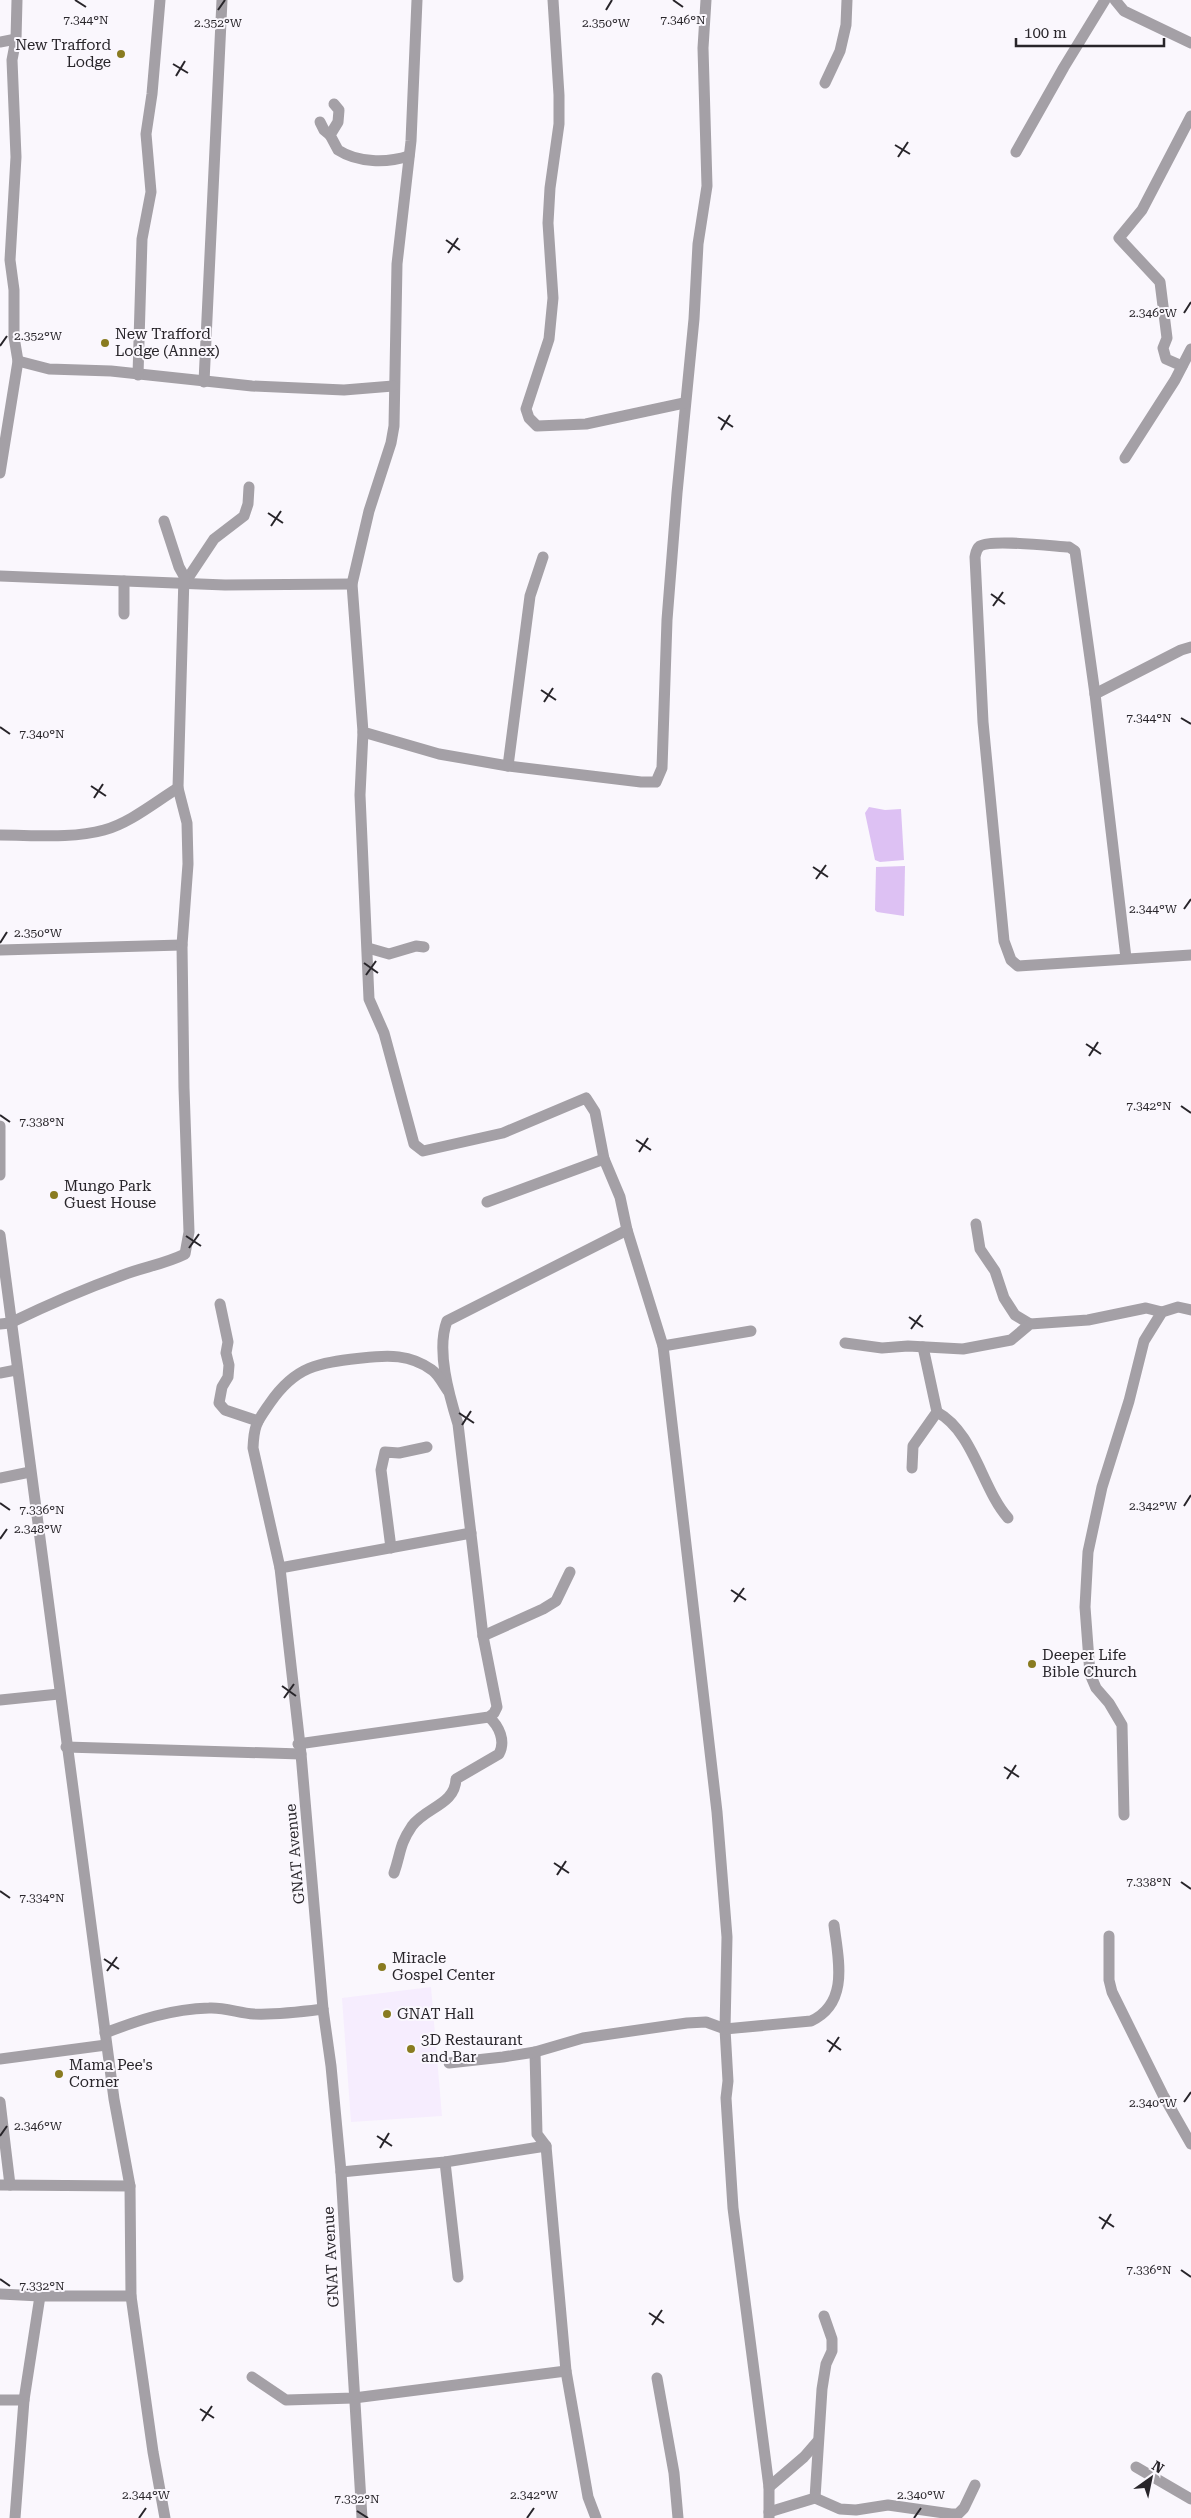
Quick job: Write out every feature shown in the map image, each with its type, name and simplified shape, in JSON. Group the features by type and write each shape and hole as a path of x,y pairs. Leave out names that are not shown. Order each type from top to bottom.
{"street":[{"path":"0,473 18,361 14,337 14,290 10,260 16,157 12,60 16,38 17,0"},
{"path":"138,375 142,239 151,192 146,134 152,94 160,0"},
{"path":"204,382 222,0"},
{"path":"417,0 409,156 397,264 393,386 394,426 391,443 369,511 352,584 363,732 360,795 369,999 384,1033 414,1144 423,1151 503,1133 586,1098 595,1112 604,1159 620,1197 627,1230 663,1346 717,1812 726,1937 728,2081 726,2098 733,2208 769,2487 769,2515 815,2498 840,2509 856,2510 888,2505 958,2514 964,2508 975,2485"},
{"path":"553,0 559,96 548,224 553,298 549,339 526,409 529,418 536,426 586,424 684,402"},
{"path":"363,732 439,754 508,766 641,782 656,782 662,768 667,620 684,402 694,319 698,244 707,186 703,57 706,0"},
{"path":"825,83 840,51 846,25 847,0"},
{"path":"1016,152 1105,0"},
{"path":"1115,0 1124,11 1191,44"},
{"path":"0,42 16,38"},
{"path":"330,135 338,122 339,110 334,104"},
{"path":"1182,366 1166,358 1163,348 1167,338 1160,282 1119,238 1142,210 1191,116"},
{"path":"320,122 338,150 361,160 393,161 409,156"},
{"path":"1125,458 1191,349"},
{"path":"18,361 49,369 111,371 204,382 344,390 393,386"},
{"path":"184,584 214,539 244,516 248,504 248,487"},
{"path":"5,1324 78,1291 135,1270 170,1262 184,1254 189,1232 182,945 188,864 187,823 178,788 184,576 179,567 164,521"},
{"path":"1126,958 1095,694 1075,551 1068,547 1000,543 980,546 976,551 975,557 983,722 1004,941 1011,960 1018,966 1191,955"},
{"path":"508,766 530,596 543,557"},
{"path":"0,576 184,584 352,584"},
{"path":"124,581 124,614"},
{"path":"1095,694 1181,650 1191,647"},
{"path":"0,835 84,834 104,830 117,826 178,788"},
{"path":"0,950 182,945"},
{"path":"368,948 389,954 416,946 424,947"},
{"path":"0,1126 0,1175"},
{"path":"487,1202 604,1159"},
{"path":"976,1224 980,1250 995,1271 1004,1298 1015,1315 1030,1324 1088,1320 1146,1308 1162,1312 1178,1306 1191,1310"},
{"path":"66,1746 300,1749 489,1717 494,1713 497,1707 483,1636 458,1424 448,1391 442,1334 448,1321 627,1230"},
{"path":"0,1235 5,1324 16,1370 114,2099 130,2186 131,2296 153,2452 165,2518"},
{"path":"220,1304 228,1342 226,1352 229,1365 228,1377 222,1387 219,1402 225,1410 258,1421"},
{"path":"1124,1815 1122,1725 1109,1703 1096,1688 1090,1674 1085,1607 1088,1552 1102,1488 1129,1401 1144,1340 1162,1312"},
{"path":"845,1343 882,1348 908,1346 963,1349 1011,1340 1030,1324"},
{"path":"663,1346 751,1331"},
{"path":"912,1468 913,1446 937,1412 923,1347"},
{"name":"GNAT Avenue","path":"362,2518 341,2172 300,1749 280,1568 253,1448 253,1428 281,1386 300,1370 322,1363 399,1355 418,1362 434,1371 448,1391"},
{"path":"0,1373 16,1370"},
{"path":"937,1412 949,1419 961,1436 990,1486 997,1506 1008,1518"},
{"path":"391,1548 381,1470 385,1452 399,1453 427,1447"},
{"path":"0,1478 30,1472"},
{"path":"280,1568 471,1533"},
{"path":"483,1636 544,1609 556,1600 570,1572"},
{"path":"0,1700 59,1694"},
{"path":"394,1873 401,1843 413,1824 444,1802 456,1788 456,1779 499,1754 503,1747 500,1734 489,1717"},
{"path":"449,2063 535,2052 583,2038 687,2023 706,2022 726,2029 812,2021 820,2017 831,2005 841,1979 834,1925"},
{"path":"1109,1936 1109,1980 1112,1992 1163,2095 1191,2144"},
{"path":"0,2059 106,2039 149,2016 180,2010 211,2008 252,2014 280,2015 324,2009"},
{"path":"535,2052 537,2134 546,2146 566,2371 588,2497 596,2518"},
{"path":"0,2102 5,2185 130,2186"},
{"path":"341,2172 445,2162 546,2146"},
{"path":"445,2162 458,2277"},
{"path":"0,2294 131,2296"},
{"path":"15,2518 24,2400 40,2296"},
{"path":"815,2498 817,2442 822,2389 826,2364 832,2352 832,2339 824,2316"},
{"path":"252,2378 286,2400 354,2398 566,2371"},
{"path":"657,2378 674,2473 678,2518"},
{"path":"0,2400 24,2400"},
{"path":"769,2487 804,2457 817,2442"},
{"path":"1136,2467 1191,2499"}],"shaded area":[{"path":"869,807 885,810 901,809 904,860 880,862 875,860 865,813"},
{"path":"905,866 904,916 877,912 875,910 876,867"},
{"path":"431,1987 442,2116 351,2122 342,1998"}],"place":[{"name":"New Trafford Lodge","path":"121,54"},
{"name":"New Trafford Lodge (Annex)","path":"105,343"},
{"name":"Mungo Park Guest House","path":"54,1195"},
{"name":"Deeper Life Bible Church","path":"1032,1664"},
{"name":"Miracle Gospel Center","path":"382,1967"},
{"name":"GNAT Hall","path":"387,2014"},
{"name":"3D Restaurant and Bar","path":"411,2049"},
{"name":"Mama Pee's Corner","path":"59,2074"}]}
